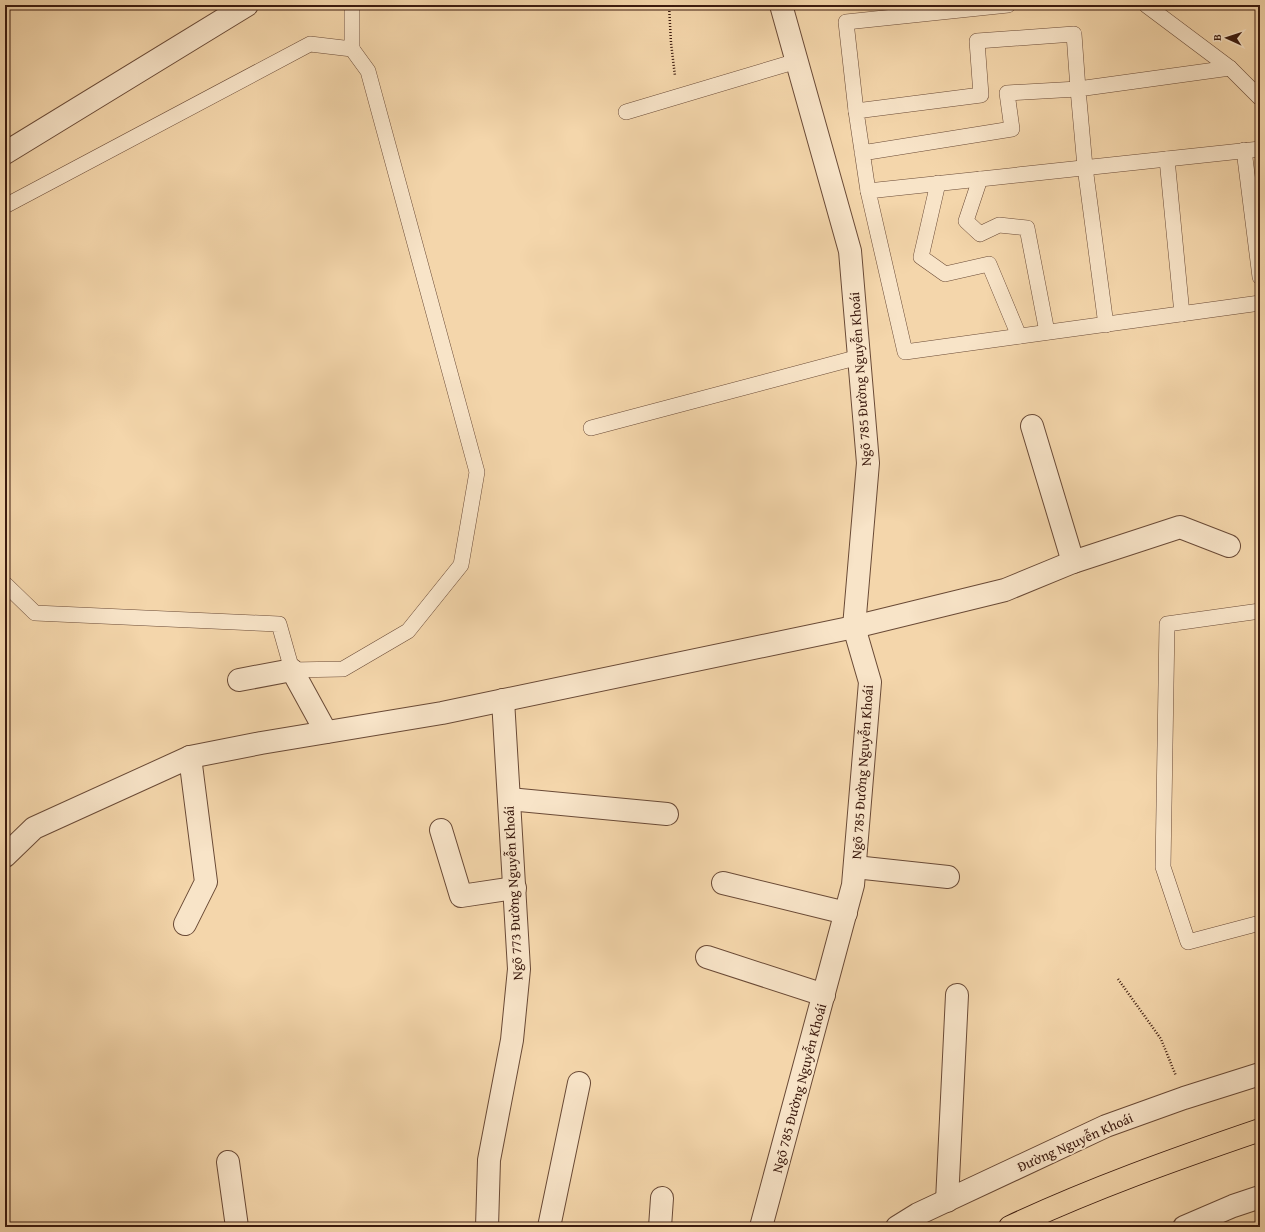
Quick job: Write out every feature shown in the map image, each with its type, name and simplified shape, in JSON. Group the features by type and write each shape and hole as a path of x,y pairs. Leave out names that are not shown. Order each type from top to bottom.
{"main road":[{"path":"1010,1227 1046,1210 1186,1155 1260,1130"}],"street":[{"path":"5,153 247,5"},
{"name":"Ngõ 785 Đường Nguyễn Khoái","path":"761,1227 853,885 870,682 854,627 868,464 850,251 796,61 782,5"},
{"path":"1032,426 1073,562"},
{"path":"5,856 34,828 190,756 442,713 854,627 1005,590 1073,562 1180,527 1229,546"},
{"path":"239,680 292,670 326,732"},
{"name":"Ngõ 773 Đường Nguyễn Khoái","path":"487,1227 489,1160 512,1040 519,968 503,700"},
{"path":"185,924 206,882 190,756"},
{"path":"509,799 667,814"},
{"path":"441,830 461,896 515,888"},
{"path":"855,867 948,877"},
{"path":"723,883 846,913"},
{"path":"707,957 824,995"},
{"path":"947,1201 957,995"},
{"name":"Đường Nguyễn Khoái","path":"897,1227 918,1214 1106,1126 1184,1098 1260,1074"},
{"path":"549,1227 579,1084"},
{"path":"228,1162 237,1227"},
{"path":"660,1227 662,1198"},
{"path":"1184,1227 1233,1206 1260,1198"}],"lane":[{"path":"5,584 35,612 278,624 292,670 344,670 408,631 461,565 477,472 368,71 352,49 352,5"},
{"path":"1008,5 846,22 856,111 868,191 905,352 1260,303"},
{"path":"1146,5 1230,68 1260,98"},
{"path":"856,111 981,95 977,41 1074,34 1085,168 1106,324"},
{"path":"5,206 310,44 352,49"},
{"path":"626,112 796,61"},
{"path":"862,152 1012,128 1007,93 1078,89 1230,68"},
{"path":"868,191 1260,149"},
{"path":"1244,150 1260,277"},
{"path":"1166,159 1182,314"},
{"path":"980,179 966,221 980,234 999,225 1027,228 1047,332"},
{"path":"938,183 921,257 945,274 989,264 1019,336"},
{"path":"591,428 859,357"},
{"path":"1259,615 1167,624 1163,867 1188,942 1260,923"}],"path":[{"path":"669,5 671,42 677,96"},
{"path":"1118,979 1161,1038 1184,1098"}]}
